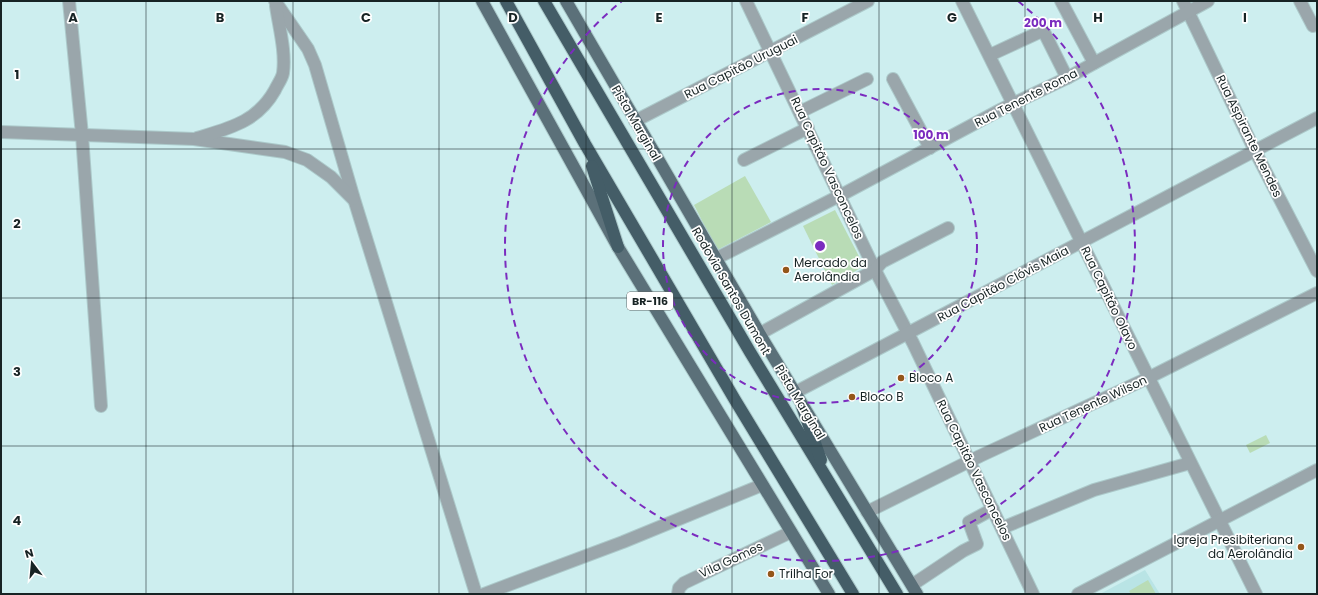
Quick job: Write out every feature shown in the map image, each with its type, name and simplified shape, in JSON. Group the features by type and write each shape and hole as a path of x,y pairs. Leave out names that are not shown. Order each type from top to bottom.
{"highway":[{"name":"BR-116","path":"506,1 585,144 731,394 853,594"},
{"name":"Rodovia Santos Dumont","path":"544,1 750,352 897,594"},
{"path":"585,144 618,247"},
{"path":"802,406 828,482"}],"main road":[{"name":"BR-116","path":"482,1 618,247 829,594"},
{"name":"Pista Marginal","path":"566,1 794,393 914,589"}],"street":[{"path":"69,1 82,135 101,406"},
{"name":"Rua Capitão Vasconcelos","path":"746,1 1033,594"},
{"name":"Rua Capitão Uruguai","path":"635,121 868,1"},
{"name":"Rua Capitão Olavo","path":"962,1 1256,594"},
{"path":"1061,1 1094,63"},
{"name":"Rua Tenente Roma","path":"715,259 930,148 1013,103 1067,78 1186,6 1208,1"},
{"path":"1300,1 1313,26"},
{"path":"194,139 225,130 252,117 269,100 283,75 283,54 275,2"},
{"path":"275,2 308,49 315,65 354,200 476,594"},
{"name":"Rua Aspirante Mendes","path":"1186,6 1255,151 1317,271"},
{"path":"990,55 1042,31 1044,32 1067,78"},
{"path":"800,112 867,79"},
{"path":"894,79 930,148"},
{"name":"Rua Capitão Clóvis Maia","path":"794,393 1317,118"},
{"path":"744,160 808,128"},
{"path":"1,132 194,139 285,152 307,160 331,177 354,200"},
{"path":"760,334 875,270 882,262 948,228"},
{"name":"Rua Tenente Wilson","path":"867,512 1148,378 1317,293"},
{"path":"1002,528 1094,490 1190,463"},
{"path":"1078,594 1317,470"},
{"path":"484,594 624,542 762,485"},
{"path":"914,589 963,551 977,544 969,522 993,509"},
{"name":"Vila Gomes","path":"678,594 679,588 684,582 791,532"}],"shaded area":[{"path":"1145,570 1160,594 1100,594"}],"green space":[{"path":"745,176 771,222 717,250 694,205"},
{"path":"835,210 864,266 832,285 803,226"},
{"path":"1266,435 1270,443 1250,453 1246,445"},
{"path":"1148,580 1156,594 1131,594 1129,591"}],"place":[{"name":"Mercado da Aerolândia","path":"786,270"},
{"name":"Bloco A","path":"901,378"},
{"name":"Bloco B","path":"852,397"},
{"name":"Igreja Presibiteriana da Aerolândia","path":"1301,547"},
{"name":"Trilha For","path":"771,574"}]}
